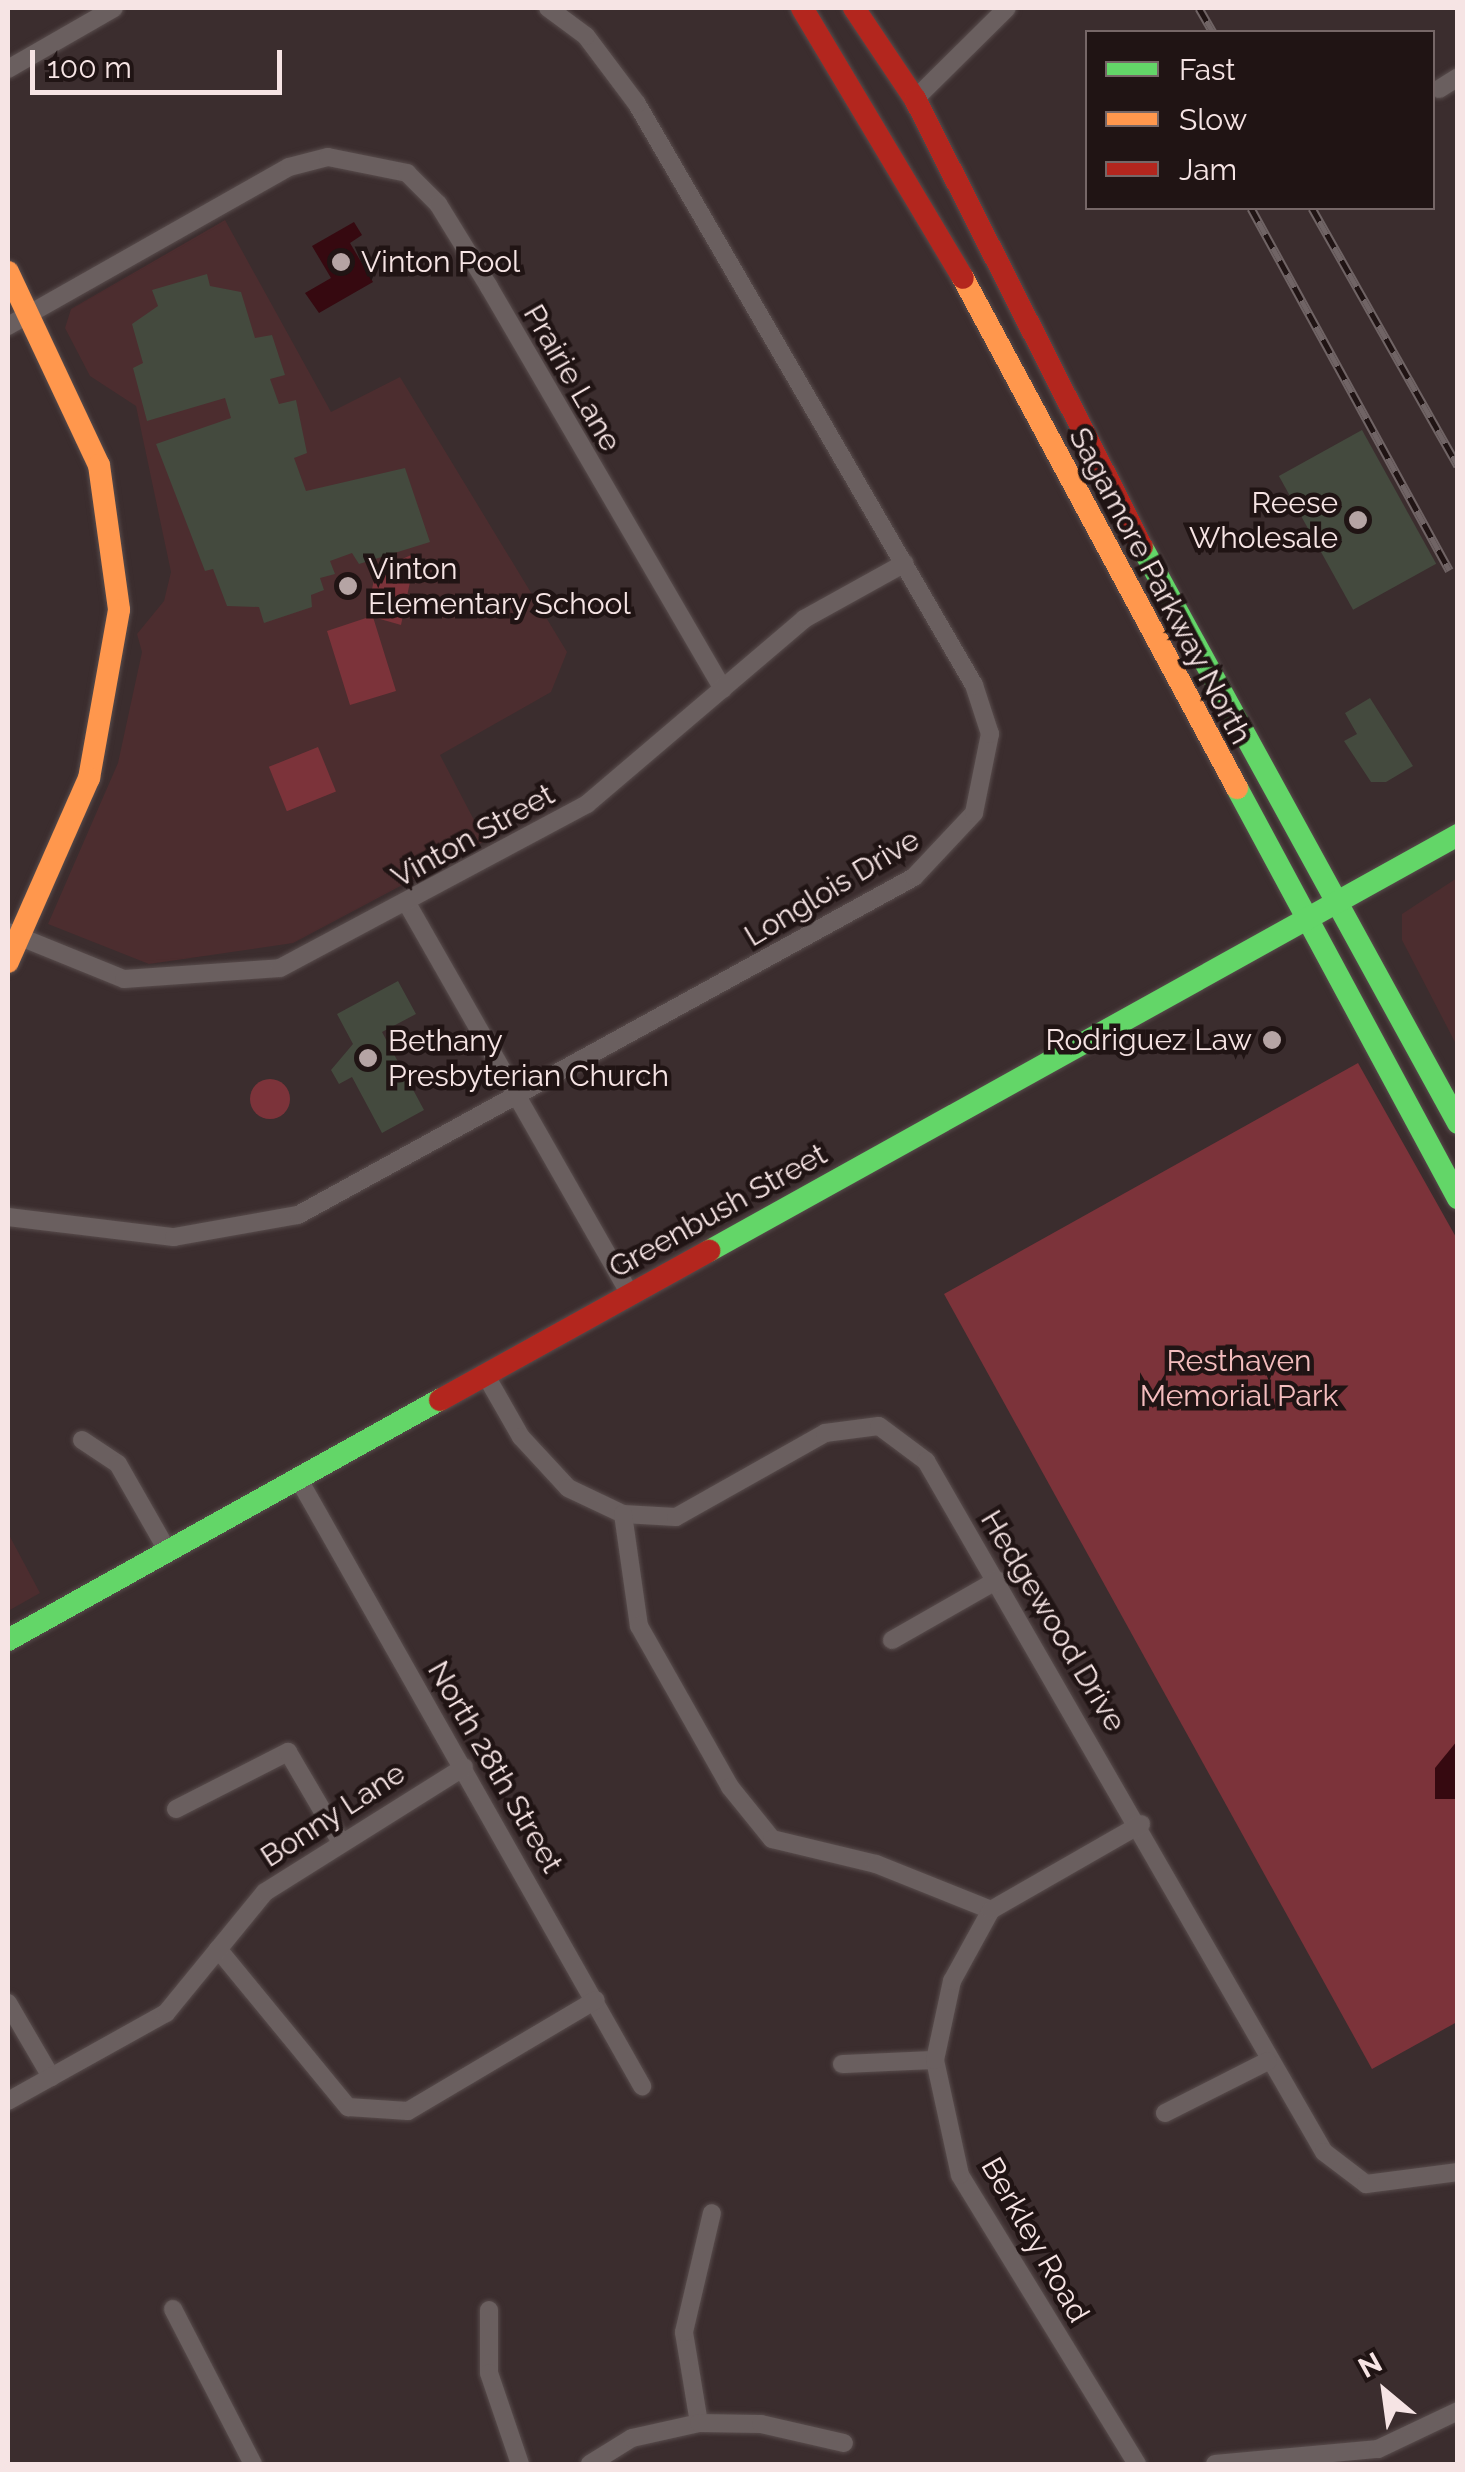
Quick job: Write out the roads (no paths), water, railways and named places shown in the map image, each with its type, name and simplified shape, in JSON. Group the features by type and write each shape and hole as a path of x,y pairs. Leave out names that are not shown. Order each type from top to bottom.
{"main road":[{"name":"Sagamore Parkway North","path":"802,8 930,217 1304,920 1458,1198"},
{"name":"Sagamore Parkway North","path":"854,8 914,99 1108,485 1458,1123"},
{"path":"8,272 31,313 99,465 119,610 89,778 13,934 8,962"},
{"name":"Greenbush Street","path":"8,1640 1458,834"}],"street":[{"path":"8,69 114,8"},
{"name":"Longlois Drive","path":"8,1217 174,1237 298,1215 520,1098 947,852 974,813 990,734 974,685 637,104 586,36 548,8"},
{"path":"914,99 1007,8"},
{"path":"1439,89 1458,77"},
{"name":"Prairie Lane","path":"8,326 289,168 328,157 407,173 438,204 723,689"},
{"name":"Vinton Street","path":"13,934 124,979 208,979 280,968 408,904 610,788 804,619 905,563"},
{"path":"408,904 630,1294"},
{"name":"Hedgewood Drive","path":"485,1374 521,1437 568,1488 624,1514 676,1517 825,1433 879,1426 926,1460 1141,1824 1268,2060 1348,2175 1387,2186 1458,2172"},
{"path":"82,1440 118,1464 167,1550"},
{"name":"North 28th Street","path":"298,1478 642,2086"},
{"path":"624,1514 639,1626 730,1787 772,1839 876,1864 991,1910 1141,1824"},
{"path":"892,1640 997,1580"},
{"path":"176,1809 288,1752 338,1839"},
{"name":"Bonny Lane","path":"8,2101 166,2013 265,1892 338,1839 464,1767"},
{"name":"Berkley Road","path":"991,1910 952,1981 934,2060 960,2175 1137,2464"},
{"path":"218,1949 348,2107 408,2112 596,2000"},
{"path":"8,2002 51,2077"},
{"path":"842,2064 934,2060"},
{"path":"1165,2113 1268,2060"},
{"path":"700,2423 684,2332 712,2213"},
{"path":"173,2309 253,2464"},
{"path":"489,2310 488,2372 520,2464"},
{"path":"1215,2464 1378,2449 1458,2411"},
{"path":"590,2464 632,2438 700,2423 762,2424 844,2443"}],"railway":[{"path":"1199,8 1212,30"},
{"path":"1252,210 1449,570"},
{"path":"1313,210 1458,466"}],"place":[{"name":"Vinton Pool","path":"341,262"},
{"name":"Reese Wholesale","path":"1358,520"},
{"name":"Vinton Elementary School","path":"348,586"},
{"name":"Rodriguez Law","path":"1272,1040"},
{"name":"Bethany Presbyterian Church","path":"368,1058"}],"park label":[{"name":"Resthaven Memorial Park","path":"1239,1378"}]}
